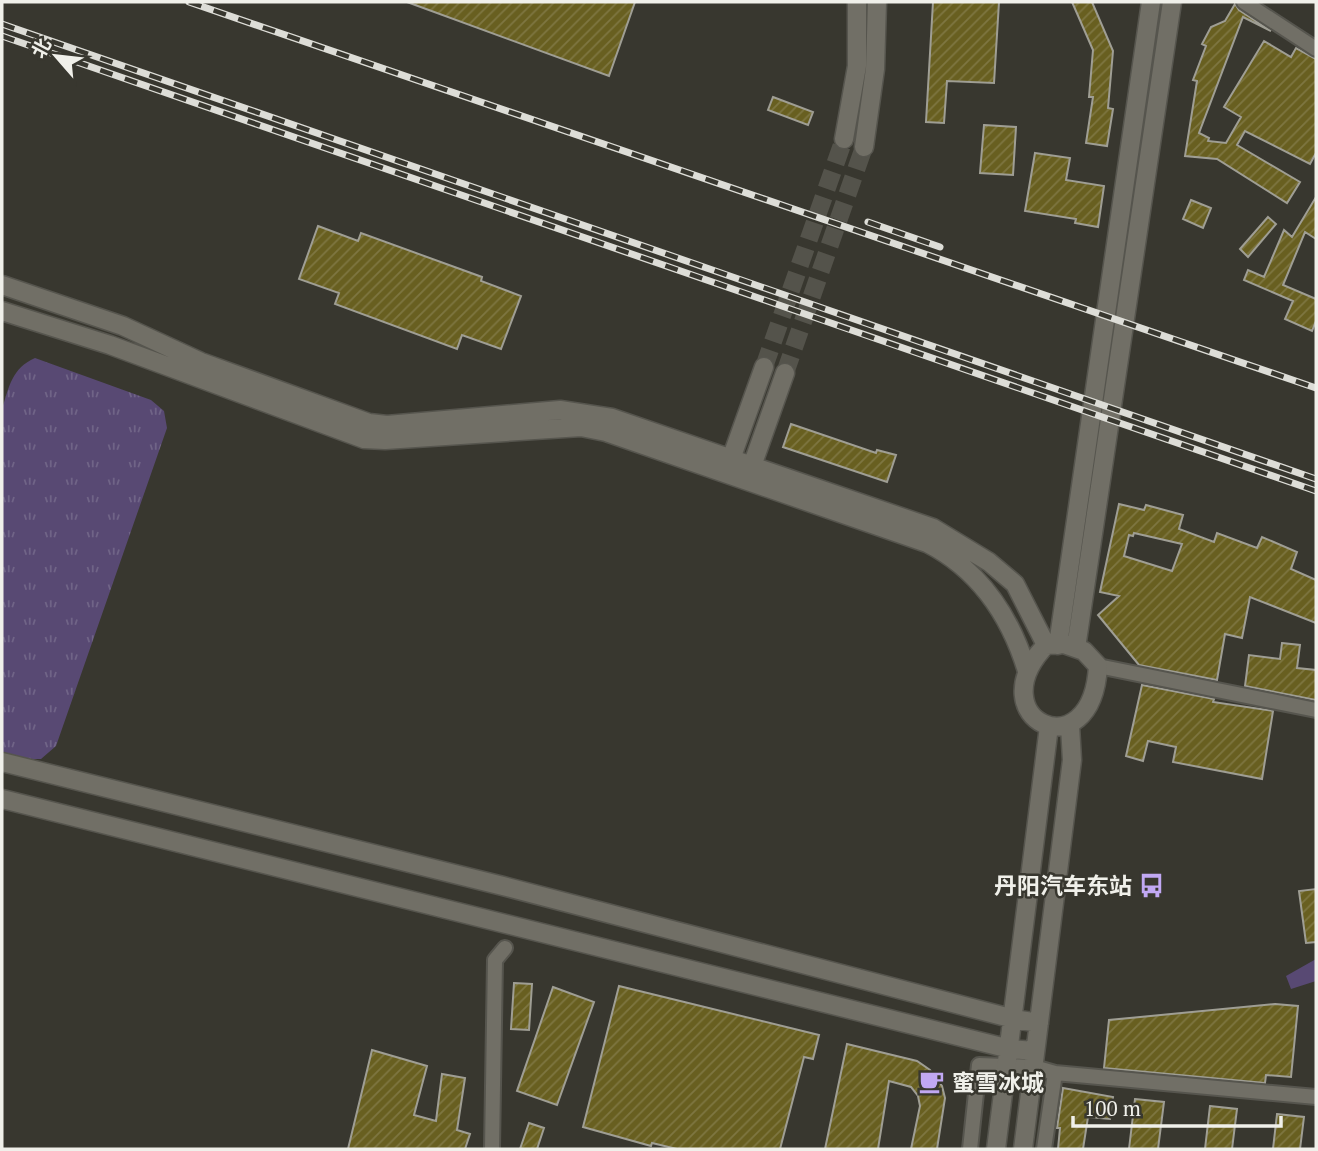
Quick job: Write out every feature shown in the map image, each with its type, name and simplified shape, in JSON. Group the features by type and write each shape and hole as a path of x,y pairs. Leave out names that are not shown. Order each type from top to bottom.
{"street":[{"path":"844,139 857,66 857,2"},
{"path":"864,147 876,69 877,2"},
{"path":"1027,671 1052,645 1151,2"},
{"path":"1076,649 1172,2"},
{"path":"1244,2 1316,49"},
{"path":"2,285 123,326 201,362 369,422 387,425 560,410 587,412 933,528 959,542 1015,584 1052,645 1084,651 1098,666 1316,710"},
{"path":"2,311 110,345 364,439 385,440 581,427 606,432 927,542 952,556 975,575 995,601 1016,636 1027,671 1023,693 1026,709 1040,722 1055,729 1070,726 1085,712 1097,688 1098,666"},
{"path":"736,477 731,459 764,367"},
{"path":"736,477 752,466 785,373"},
{"path":"996,1149 1049,726"},
{"path":"1023,1149 1072,760 1070,726"},
{"path":"2,762 503,886 1014,1019 1039,1023"},
{"path":"2,799 1009,1057 1034,1059 1055,1073 1316,1097"},
{"path":"492,1149 495,960 505,948"},
{"path":"970,1149 979,1065 1009,1057"},
{"path":"1044,1149 1055,1073"}],"green space":[{"path":"35,358 151,400 164,411 167,428 56,746 41,759 22,759 2,753 2,409 16,373"},
{"path":"1316,959 1316,981 1291,989 1286,976"}],"building":[{"path":"407,2 635,2 609,76"},
{"path":"933,2 999,2 994,83 947,81 944,123 926,122"},
{"path":"1072,2 1092,2 1113,51 1108,108 1113,109 1107,146 1086,143 1093,97 1089,97 1093,50"},
{"path":"1235,4 1239,10 1271,31 1243,17 1199,133 1209,138 1208,141 1226,143 1241,117 1224,107 1264,41 1291,57 1296,48 1316,59 1316,153 1310,164 1245,131 1237,145 1300,182 1287,203 1217,159 1185,156 1197,81 1193,80 1206,46 1202,44 1211,27 1225,21"},
{"path":"773,97 813,112 808,125 768,110"},
{"path":"984,125 1016,127 1013,175 980,173"},
{"path":"1035,153 1070,158 1066,180 1104,186 1098,227 1075,223 1076,219 1025,211"},
{"path":"1316,197 1316,239 1305,232 1283,285 1316,299 1316,321 1312,331 1285,319 1293,301 1244,280 1248,270 1264,277 1284,230 1292,237"},
{"path":"1191,200 1211,208 1203,228 1183,219"},
{"path":"1268,217 1276,224 1248,257 1240,249"},
{"path":"318,226 358,241 361,233 482,277 481,281 521,296 501,349 462,335 457,349 335,304 339,293 299,279"},
{"path":"791,424 876,453 877,450 896,455 887,482 783,447"},
{"path":"1119,504 1144,510 1146,505 1183,515 1179,529 1214,542 1217,533 1257,548 1262,537 1297,552 1291,569 1316,580 1316,623 1250,597 1242,638 1225,634 1217,680 1139,665 1098,615 1119,596 1100,592","holes":["1134,533 1182,544 1172,571 1124,556 1129,535 1133,536"]},
{"path":"1282,643 1300,645 1297,668 1316,670 1316,700 1245,686 1249,655 1280,659"},
{"path":"1142,685 1214,699 1213,702 1273,711 1262,779 1173,762 1176,747 1148,741 1143,761 1126,756"},
{"path":"1316,889 1316,942 1306,943 1299,891"},
{"path":"514,983 532,984 529,1030 511,1029"},
{"path":"619,986 819,1035 813,1059 804,1057 780,1149 677,1149 652,1143 651,1146 583,1127"},
{"path":"553,987 594,1002 557,1105 517,1091"},
{"path":"1275,1004 1298,1006 1291,1077 1266,1075 1265,1083 1104,1068 1109,1020"},
{"path":"847,1044 917,1061 930,1070 942,1086 945,1098 937,1149 911,1149 920,1106 918,1096 911,1087 889,1081 878,1149 825,1149"},
{"path":"372,1050 427,1066 414,1115 436,1121 442,1074 465,1078 457,1130 470,1134 465,1149 348,1149"},
{"path":"1063,1088 1113,1097 1110,1119 1088,1117 1083,1149 1058,1149 1060,1128 1057,1128"},
{"path":"1135,1099 1164,1102 1158,1149 1129,1149"},
{"path":"1210,1106 1237,1109 1232,1149 1205,1149"},
{"path":"1277,1114 1304,1117 1300,1149 1273,1149"},
{"path":"529,1123 544,1128 537,1149 520,1149"}],"tunnel":[{"path":"764,367 844,139"},
{"path":"785,373 864,147"}],"railway":[{"path":"189,2 1316,388"},
{"path":"2,24 1316,479"},
{"path":"2,36 1316,491"},
{"path":"868,222 940,247"}],"place":[{"name":"丹阳汽车东站","path":"1152,885"},
{"name":"蜜雪冰城","path":"932,1082"}]}
